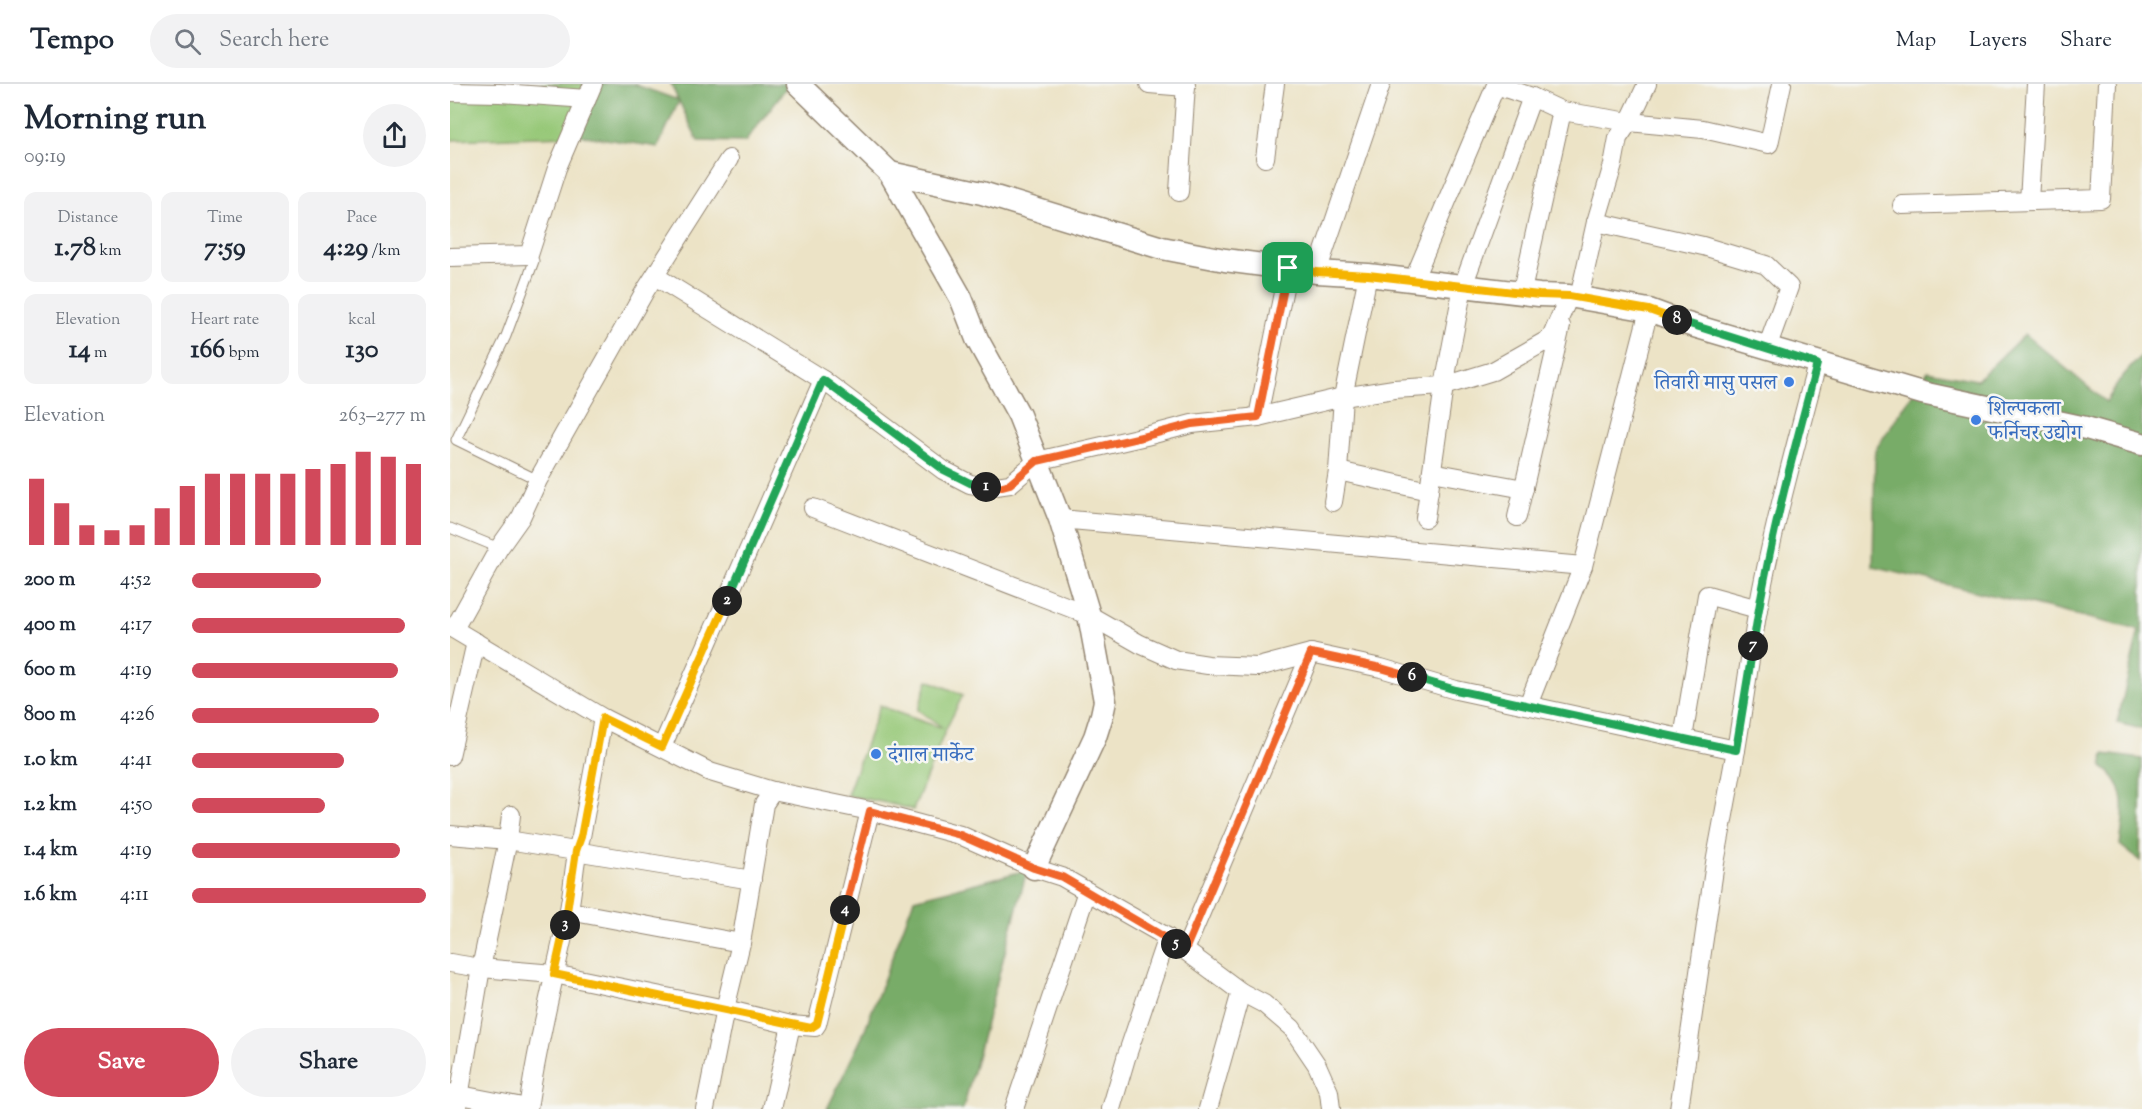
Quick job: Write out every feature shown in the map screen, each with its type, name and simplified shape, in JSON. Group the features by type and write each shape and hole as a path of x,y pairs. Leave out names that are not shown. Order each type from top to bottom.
{"street":[{"path":"798,84 890,172 961,298 977,339 1019,415 1060,519 1089,615 1103,685 1105,701 1102,715 1086,756 1034,868"},
{"path":"1149,84 1186,85 1179,192"},
{"path":"1265,159 1275,84"},
{"path":"1317,272 1381,84"},
{"path":"1413,281 1495,84 1562,111 1629,122 1702,129 1769,144 1782,84"},
{"path":"1517,517 1574,297 1613,165 1618,138 1629,122 1647,84"},
{"path":"2029,201 2036,84"},
{"path":"1902,205 2101,199 2107,84"},
{"path":"450,92 590,92 557,168 529,255 450,257"},
{"path":"1425,518 1444,386 1463,286 1532,97"},
{"path":"1522,291 1562,111"},
{"path":"729,159 655,276 538,480 520,517 452,628 603,718 710,772 773,791 870,811 960,835 1034,868 1062,877 1167,937 1241,992 1264,1004 1292,1028 1317,1065 1329,1092 1331,1109"},
{"path":"890,172 982,194 1162,248 1225,260 1317,272 1368,275 1574,297 1649,310 1817,364 1922,393 2086,428 2142,444"},
{"path":"1596,222 1703,246 1766,265 1789,287 1767,348"},
{"path":"1258,417 1288,268"},
{"path":"1333,502 1338,471 1343,397 1368,275"},
{"path":"655,276 823,380 944,470 970,483 989,487 1010,484 1037,461 1192,424 1258,417 1343,397 1394,389 1444,386 1493,371 1551,338 1574,297"},
{"path":"1528,705 1583,566 1649,310"},
{"path":"1679,1109 1715,863 1736,750 1758,609 1780,504 1817,364"},
{"path":"662,747 823,380"},
{"path":"1338,471 1429,491"},
{"path":"1432,472 1524,489"},
{"path":"813,508 1089,615 1140,644 1176,660 1208,665 1258,667 1311,653 1381,668 1456,690 1736,750"},
{"path":"1060,519 1583,566"},
{"path":"1683,738 1707,595 1758,609"},
{"path":"450,756 476,642"},
{"path":"1185,950 1311,653"},
{"path":"511,815 508,840 456,1099 528,1109 554,974 569,911 576,851 581,837 603,718"},
{"path":"705,1109 741,943 764,804 773,791"},
{"path":"450,963 554,974 811,1028 817,1024 870,811"},
{"path":"450,835 508,840 752,880"},
{"path":"1014,1109 1087,891"},
{"path":"569,911 741,943"},
{"path":"1111,1109 1167,937"},
{"path":"1208,1109 1241,992"},
{"path":"772,1109 791,1025"}],"lane":[{"path":"529,255 534,261 506,336 456,440 538,480"},
{"path":"450,528 499,548"}],"green space":[{"path":"450,84 589,84 568,136 450,140"},
{"path":"596,84 633,84 678,100 671,84 789,84 745,142 698,141 679,101 658,147 578,135"},
{"path":"2025,334 2106,402 2122,377 2142,355 2142,729 2117,723 2139,630 1873,567 1875,450 1928,371 1977,380"},
{"path":"928,680 963,695 946,729 913,810 847,795 880,705 943,728 918,710"},
{"path":"2104,754 2142,759 2140,861 2120,845 2123,802 2117,783 2102,767"},
{"path":"1027,870 963,1109 827,1109 862,1037 914,899"}],"place":[{"name":"तिवारी मासु पसल","path":"1789,382"},
{"name":"शिल्पकला फर्निचर उद्योग","path":"1976,420"},
{"name":"दंगाल मार्केट","path":"876,754"}],"route":[{"path":"1288,268 1522,291 1539,295 1569,296 1616,304 1649,310 1817,364 1780,504 1758,609 1736,750 1552,712 1456,690 1381,668 1311,653 1185,950 1167,937 1062,877 1034,868 960,835 870,811 815,1027 791,1025 554,974 569,911 576,851 581,837 603,718 662,747 823,380 944,470 970,483 999,487 1010,484 1037,461 1192,424 1258,417 1288,268"}]}
